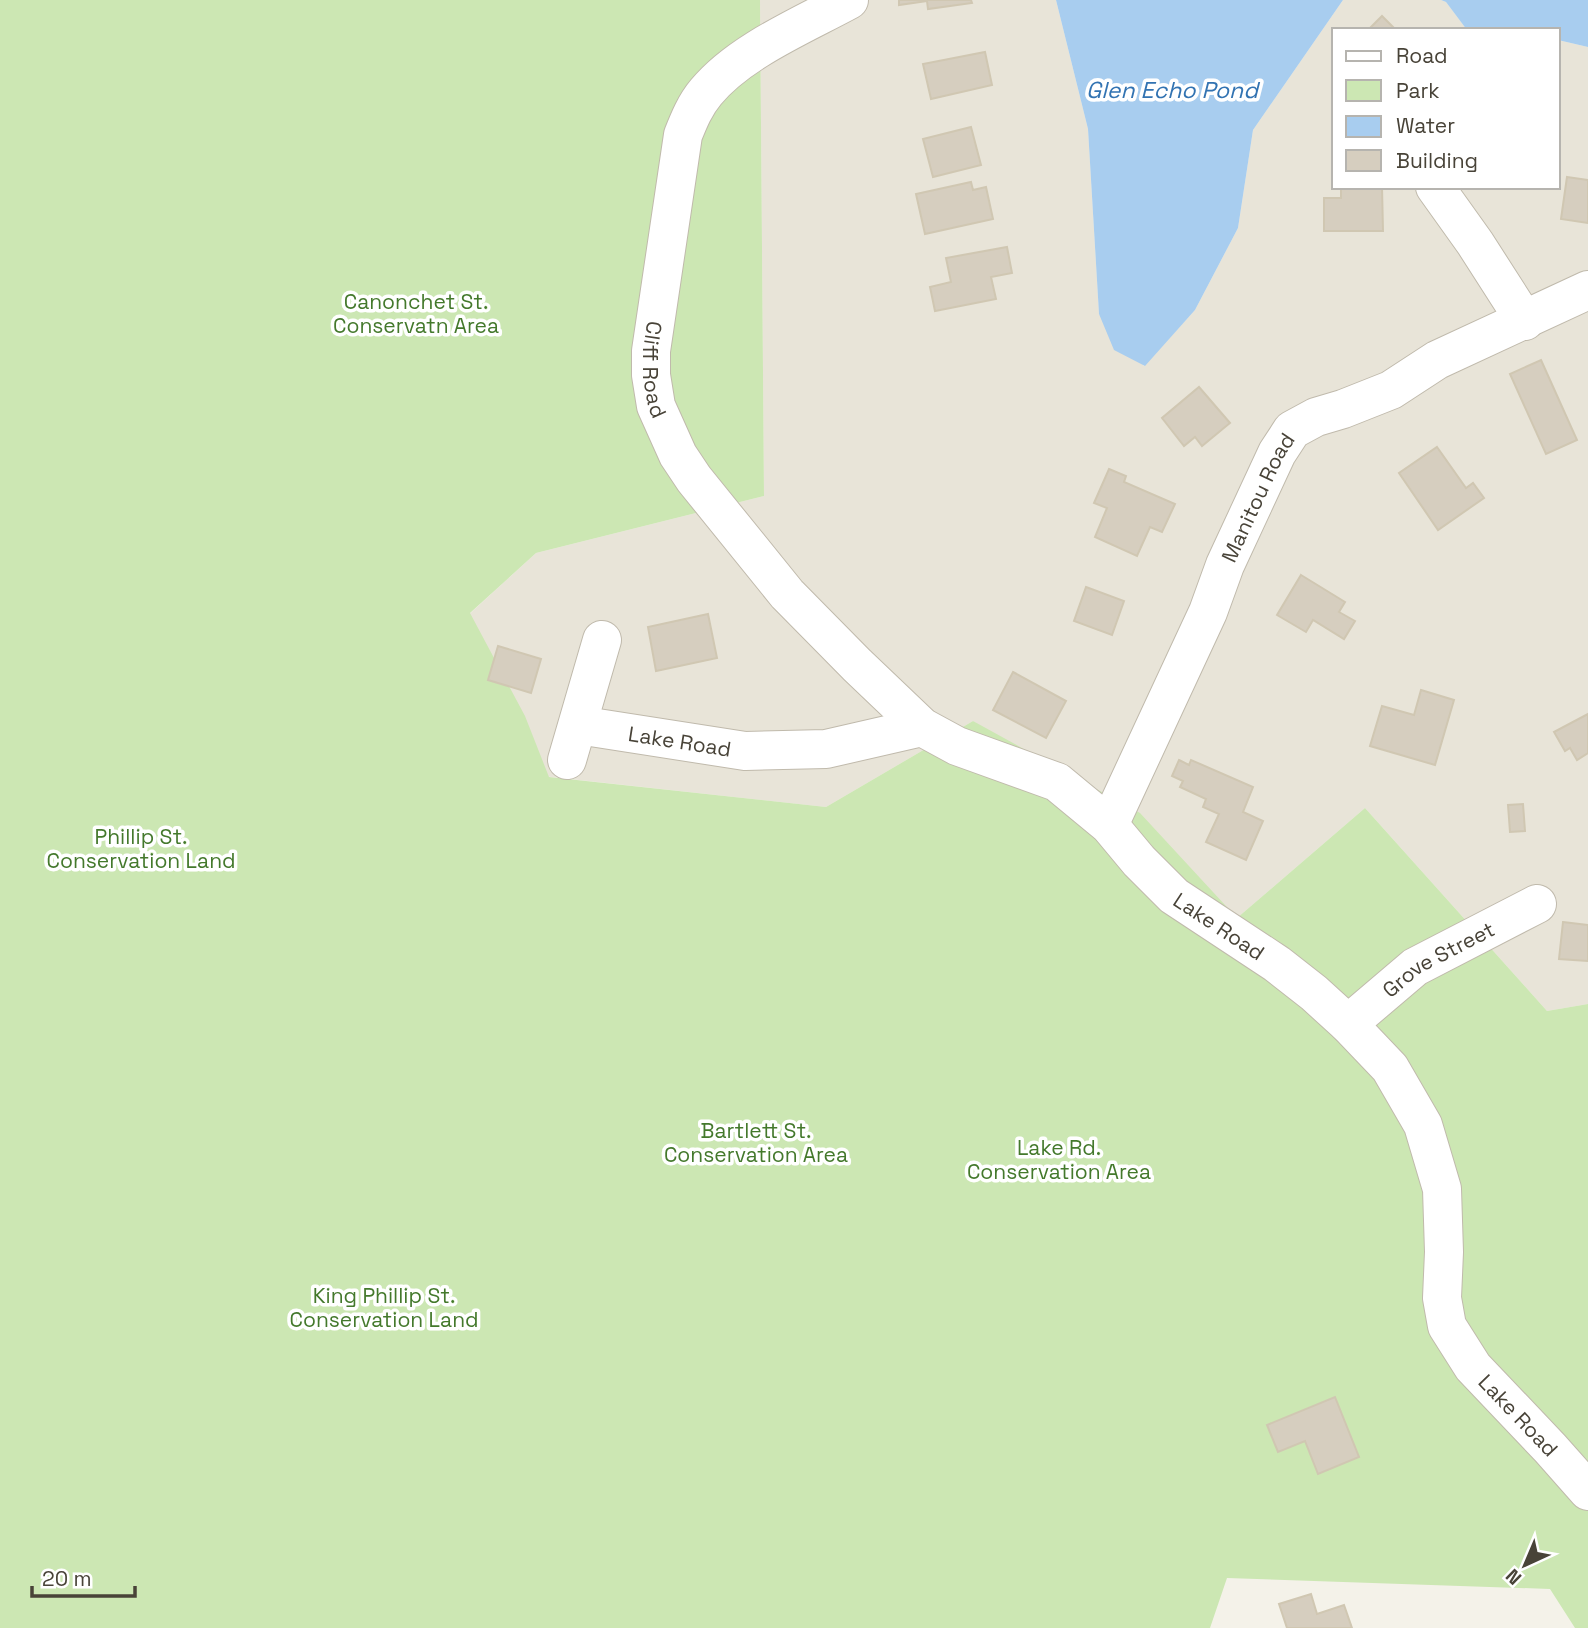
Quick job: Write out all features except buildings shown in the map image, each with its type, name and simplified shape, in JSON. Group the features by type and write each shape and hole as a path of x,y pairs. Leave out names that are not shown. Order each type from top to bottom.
{"street":[{"name":"Cliff Road","path":"849,0 771,42 735,65 707,91 692,112 683,135 653,327 651,375 656,406 665,430 694,479 787,594 922,727"},
{"path":"1436,189 1525,321"},
{"name":"Manitou Road","path":"1109,825 1208,612 1225,565 1271,465 1292,430 1317,417 1343,410 1391,390 1437,360 1581,299"},
{"name":"Lake Road","path":"602,639 573,742 745,751 826,749 922,727 957,746 1057,782 1109,825 1139,861 1174,896 1277,964 1348,1024 1390,1068 1423,1125 1442,1189 1442,1298 1447,1326 1473,1367 1588,1491"},
{"name":"Grove Street","path":"1348,1024 1415,967 1537,904"}],"shaded area":[{"path":"760,0 1056,0 1088,129 1099,314 1144,366 1195,310 1238,228 1253,130 1343,0 1441,0 1446,2 1466,28 1332,28 1332,189 1560,189 1560,40 1588,47 1588,1004 1547,1011 1365,808 1237,918 973,721 826,807 506,772 426,654 536,553 764,496"}],"green space":[{"path":"0,0 760,0 764,496 536,553 470,613 525,716 549,777 826,807 973,721 1140,813 1237,918 1365,808 1547,1011 1588,1004 1588,1628 1575,1628 1550,1589 1227,1578 1210,1628 0,1628"}],"water":[{"name":"Glen Echo Pond","path":"1056,0 1343,0 1253,130 1238,228 1195,310 1145,366 1114,350 1099,314 1088,129"},
{"path":"1441,0 1588,0 1588,47 1560,40 1560,28 1466,28 1446,2"}],"park label":[{"name":"Canonchet St. Conservatn Area","path":"416,313"},
{"name":"Phillip St. Conservation Land","path":"141,848"},
{"name":"Bartlett St. Conservation Area","path":"756,1142"},
{"name":"Lake Rd. Conservation Area","path":"1059,1159"},
{"name":"King Phillip St. Conservation Land","path":"384,1307"}]}
